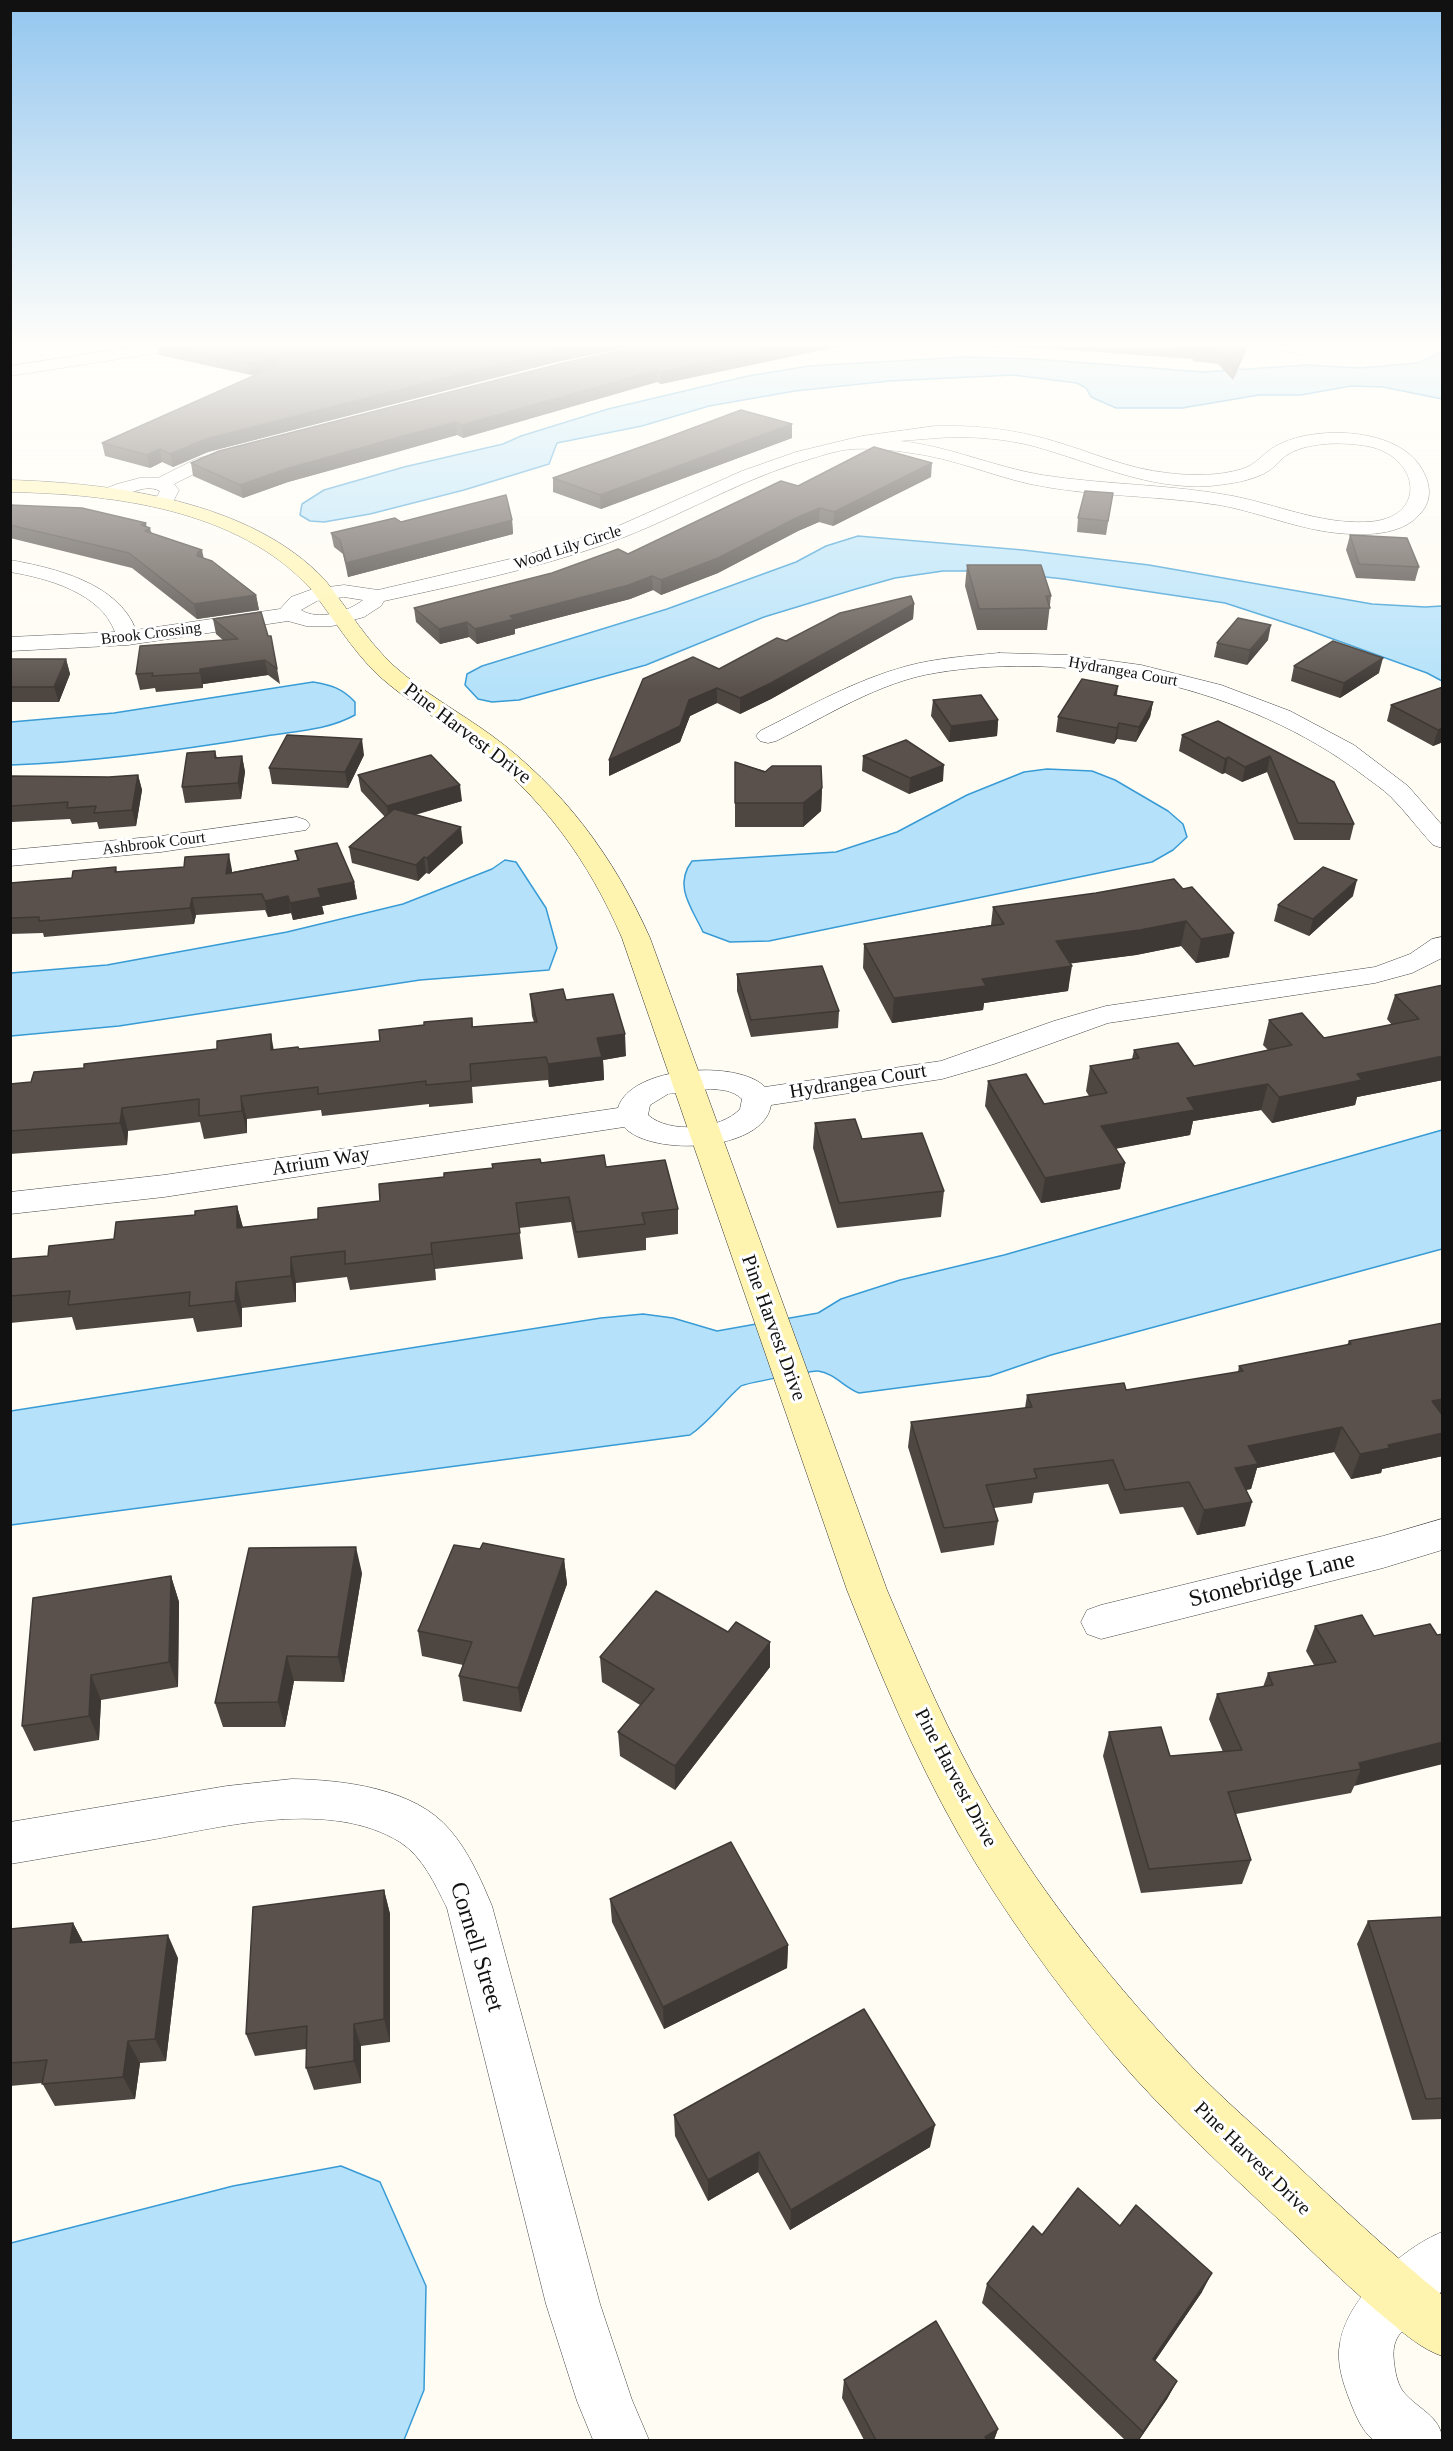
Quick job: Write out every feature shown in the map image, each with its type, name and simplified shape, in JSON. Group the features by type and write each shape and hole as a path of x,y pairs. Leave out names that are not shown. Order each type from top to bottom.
{"street":[{"path":"159,494 202,463 211,460"},
{"name":"Wood Lily Circle","path":"324,594 351,590 365,592 373,597 503,569 570,550 654,519 789,460"},
{"name":"Wood Lily Circle","path":"964,460 999,471 1043,480 1155,490 1213,498 1341,528 1370,528 1401,521 1414,512 1421,492 1407,460"},
{"name":"Wood Lily Circle","path":"1096,460 1137,474 1164,479 1196,480 1227,478 1252,472 1270,460"},
{"name":"Pine Harvest Drive","path":"10,486 63,488 109,494 159,494 261,541 305,572 382,666 503,758 544,794 582,838 613,886 625,912 867,1590 904,1681 974,1819 1019,1891 1129,2034 1177,2087 1323,2228 1376,2276 1443,2329"},
{"path":"10,566 50,574 85,590 115,611 126,628 128,638"},
{"name":"Brook Crossing","path":"290,614 290,608 300,601 324,594"},
{"name":"Wood Lily Circle","path":"342,617 367,608 374,602 373,597"},
{"name":"Brook Crossing","path":"10,644 128,638 290,614 314,621 342,617"},
{"name":"Hydrangea Court","path":"768,736 885,680 933,666 1016,658 1103,665 1151,674 1213,691 1294,722 1344,749 1385,777 1420,811 1443,840"},
{"name":"Ashbrook Court","path":"10,858 161,844 297,825"},
{"name":"Hydrangea Court","path":"757,1098 941,1070 981,1059 1075,1022 1117,1013 1375,975 1397,970 1416,962 1443,945"},
{"path":"734,1081 746,1085 757,1098 758,1106 750,1119 730,1129 705,1134 660,1134 641,1126 632,1116 635,1102 648,1091 665,1085 734,1081"},
{"name":"Atrium Way","path":"10,1203 164,1186 632,1116"},
{"name":"Stonebridge Lane","path":"1101,1622 1443,1535"},
{"name":"Cornell Street","path":"10,1843 243,1804 293,1798 339,1800 383,1811 417,1829 449,1863 469,1906 573,2304 605,2401 621,2440"},
{"path":"1398,2435 1380,2407 1370,2379 1366,2358 1368,2336 1375,2321 1400,2295 1433,2263 1443,2258"}],"water":[{"path":"432,460 550,460 549,464 464,490 370,514 324,522 310,521 300,515 302,504 324,490"},
{"path":"858,536 1023,550 1149,565 1372,604 1442,606 1442,681 1427,673 1308,630 1225,603 1064,579 991,571 943,571 895,578 856,589 764,617 646,665 519,700 492,702 478,699 465,685 467,674 482,666 667,609 796,562 826,546"},
{"path":"313,682 331,686 345,693 355,702 355,715 334,724 312,729 203,746 139,755 11,765 11,722 114,713"},
{"path":"1047,769 1092,771 1115,780 1168,811 1183,824 1187,837 1173,850 1152,862 769,941 730,942 703,932 686,897 684,879 692,861 836,852 897,832 967,795 1024,772"},
{"path":"505,860 516,862 546,908 557,948 549,970 420,980 119,1026 11,1036 11,973 107,965 287,932 403,904 492,869"},
{"path":"1442,1130 1442,1249 1051,1355 990,1376 859,1393 824,1372 804,1373 741,1386 690,1435 11,1525 11,1411 601,1318 643,1314 673,1318 717,1331 818,1313 841,1299 900,1280 1004,1255"},
{"path":"341,2166 380,2182 426,2286 424,2390 404,2440 11,2440 11,2243 233,2186"}],"building":[{"path":"197,460 317,460 240,485 191,463"},
{"path":"603,460 694,460 600,495 553,478"},
{"path":"848,460 923,460 932,463 834,512 820,508 718,558 661,580 652,576 629,585 510,616 514,619 475,629 467,622 439,629 414,608 552,573 618,549 628,554 781,481 798,486"},
{"path":"1085,491 1113,493 1108,521 1078,518"},
{"path":"506,495 512,520 346,563 340,540 331,533 395,518 401,522"},
{"path":"10,505 82,508 146,523 141,525 150,528 145,531 202,550 197,556 212,561 256,595 194,604 129,553 10,525"},
{"path":"1350,535 1407,538 1419,567 1359,564"},
{"path":"967,565 1041,565 1051,596 1046,596 1050,608 979,609"},
{"path":"911,596 914,604 740,698 717,688 689,700 680,726 609,760 643,679 693,657 719,669 777,638 786,641 840,613"},
{"path":"261,612 268,636 271,636 277,669 265,660 200,669 200,673 152,676 153,673 136,674 140,646 238,639 213,619"},
{"path":"1238,618 1271,625 1250,650 1217,643"},
{"path":"1333,641 1383,658 1344,683 1294,666"},
{"path":"10,659 66,659 54,687 10,687"},
{"path":"1082,679 1118,686 1114,695 1153,702 1139,727 1119,723 1117,728 1058,717"},
{"path":"1443,687 1443,728 1438,730 1391,705"},
{"path":"981,695 998,720 951,726 933,700"},
{"path":"1218,721 1334,782 1354,824 1298,823 1270,756 1245,767 1228,757 1225,759 1182,735"},
{"path":"287,735 362,739 345,772 269,768"},
{"path":"906,740 944,765 910,778 863,756"},
{"path":"215,751 215,758 242,756 238,783 182,787 187,753"},
{"path":"431,755 460,785 387,806 358,775"},
{"path":"735,762 765,772 772,766 821,766 822,788 803,803 735,803"},
{"path":"138,775 132,810 94,813 96,806 67,808 68,802 10,806 10,776"},
{"path":"394,809 461,827 416,865 349,847"},
{"path":"337,843 354,882 318,889 321,897 290,903 288,896 265,901 262,894 192,898 190,908 39,921 39,917 10,918 10,883 72,878 73,871 116,867 115,872 184,867 185,857 229,854 226,874 299,860 295,851"},
{"path":"1323,867 1357,880 1313,919 1278,905"},
{"path":"1174,879 1183,889 1192,887 1234,933 1201,939 1186,921 1140,930 1056,941 1072,966 982,979 986,986 894,998 864,944 1004,924 993,907 1096,893"},
{"path":"822,966 839,1011 751,1020 737,974"},
{"path":"1443,985 1443,1056 1357,1074 1362,1080 1279,1097 1268,1084 1187,1098 1195,1110 1101,1126 1125,1163 1045,1178 988,1081 1026,1074 1044,1104 1107,1093 1090,1066 1139,1058 1134,1050 1178,1043 1194,1066 1292,1045 1269,1020 1302,1013 1324,1038 1419,1019 1395,995"},
{"path":"563,989 566,1000 613,994 625,1034 597,1038 602,1057 548,1064 546,1057 470,1064 471,1081 426,1085 426,1081 318,1094 318,1087 241,1096 242,1111 199,1116 199,1099 122,1108 120,1123 10,1131 10,1084 31,1082 34,1072 84,1068 84,1064 217,1049 217,1041 271,1034 271,1050 298,1047 299,1049 380,1041 379,1030 424,1025 424,1022 472,1018 472,1027 537,1022 530,994"},
{"path":"855,1119 862,1139 922,1133 944,1191 839,1203 815,1123"},
{"path":"604,1155 606,1167 665,1160 678,1209 642,1213 645,1224 576,1232 569,1197 516,1203 520,1233 431,1243 432,1254 345,1264 345,1251 291,1257 291,1276 236,1282 235,1301 189,1306 190,1292 68,1305 70,1291 10,1296 10,1259 48,1256 49,1246 114,1239 116,1222 195,1215 195,1211 237,1206 237,1228 318,1219 318,1208 380,1201 379,1184 444,1177 444,1173 493,1168 492,1164 540,1159 541,1163"},
{"path":"1443,1323 1443,1399 1432,1401 1443,1416 1443,1433 1388,1445 1390,1448 1360,1454 1342,1427 1248,1446 1258,1464 1235,1468 1252,1502 1204,1510 1189,1482 1125,1490 1113,1460 1034,1469 1037,1478 986,1485 998,1521 944,1528 911,1422 1032,1407 1027,1395 1124,1383 1126,1390 1243,1371 1239,1366"},
{"path":"483,1543 564,1559 518,1688 459,1676 472,1642 418,1631 454,1545 480,1549"},
{"path":"356,1547 338,1657 287,1656 278,1702 215,1703 249,1548"},
{"path":"171,1576 169,1662 91,1675 89,1716 22,1726 33,1598"},
{"path":"656,1591 728,1632 736,1622 770,1642 675,1766 618,1732 654,1689 600,1657"},
{"path":"1362,1615 1374,1636 1430,1624 1437,1635 1443,1634 1443,1742 1359,1763 1361,1769 1228,1792 1251,1860 1149,1869 1109,1732 1161,1727 1170,1756 1242,1750 1217,1694 1273,1685 1268,1673 1336,1662 1315,1626"},
{"path":"731,1842 788,1945 663,2007 610,1899"},
{"path":"384,1890 384,2019 354,2024 354,2061 306,2068 307,2026 246,2034 253,1907"},
{"path":"1443,1917 1443,2098 1426,2099 1368,1921"},
{"path":"73,1923 70,1943 168,1935 155,2039 128,2041 123,2077 42,2084 47,2060 10,2063 10,1929"},
{"path":"864,2009 935,2125 791,2210 759,2152 708,2180 674,2115"},
{"path":"1078,2188 1120,2226 1136,2205 1212,2273 1153,2359 1177,2381 1143,2432 987,2284 1033,2226 1042,2235"},
{"path":"936,2321 998,2429 985,2437 987,2440 876,2440 844,2380"}]}
